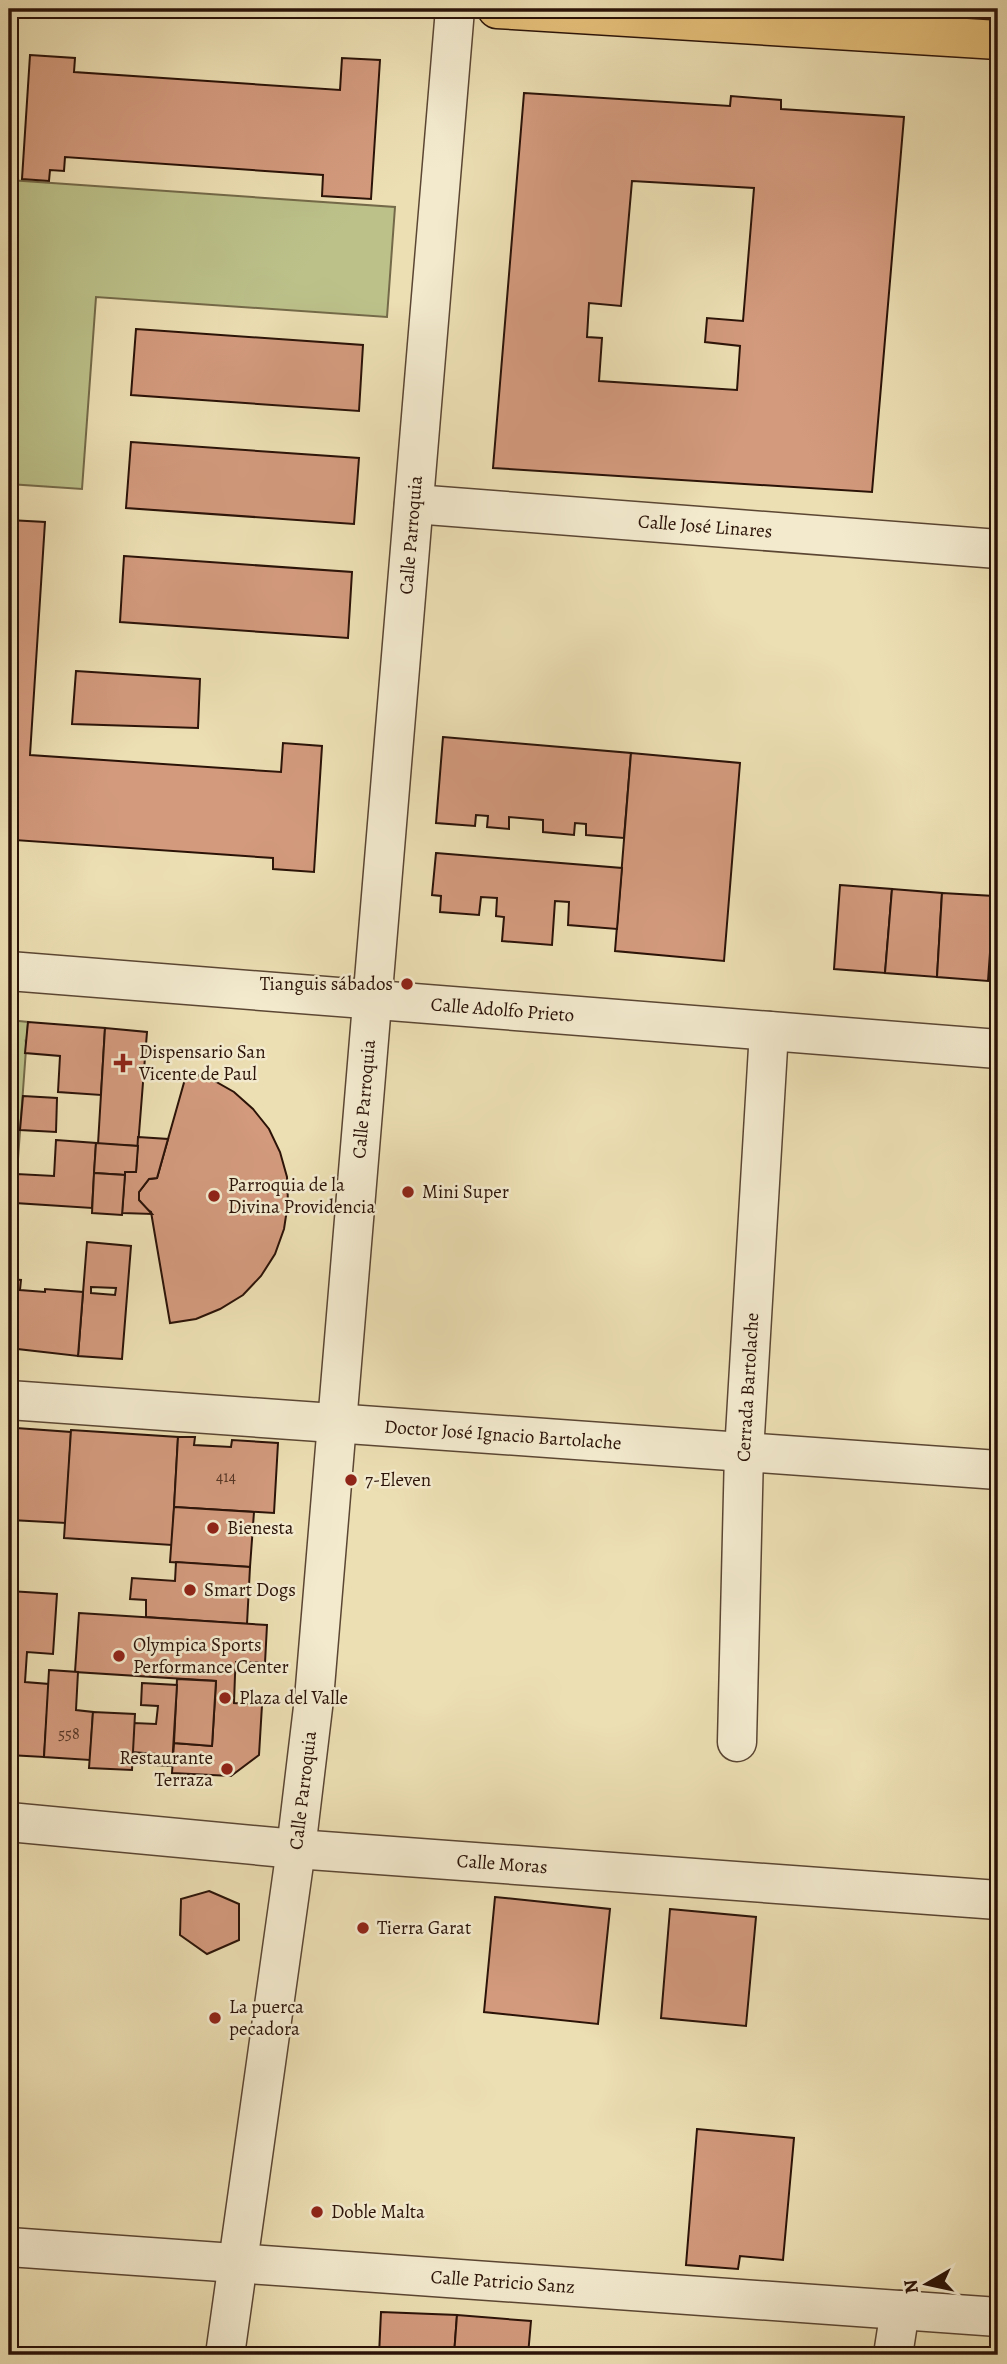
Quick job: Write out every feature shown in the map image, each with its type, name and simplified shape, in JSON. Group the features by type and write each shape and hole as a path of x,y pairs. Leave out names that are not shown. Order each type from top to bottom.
{"main road":[{"path":"497,9 998,40"}],"street":[{"name":"Calle Parroquia","path":"225,2355 296,1849 314,1699 455,9"},
{"name":"Calle José Linares","path":"414,504 998,549"},
{"name":"Calle Adolfo Prieto","path":"9,971 998,1049"},
{"name":"Cerrada Bartolache","path":"737,1742 744,1452 769,1031"},
{"name":"Doctor José Ignacio Bartolache","path":"9,1400 998,1470"},
{"name":"Calle Moras","path":"9,1822 296,1849 998,1900"},
{"name":"Calle Patricio Sanz","path":"9,2247 998,2318"},
{"path":"893,2355 900,2311"}],"green space":[{"path":"9,180 395,207 387,317 96,297 82,489 9,484"},
{"path":"9,1020 28,1022 11,1254 9,1254"}],"building":[{"path":"30,55 75,58 74,72 340,90 342,58 380,60 371,199 322,196 323,175 65,157 64,171 50,170 49,181 22,179"},
{"path":"524,93 730,106 731,96 781,100 781,109 904,117 872,492 493,468","holes":["632,181 754,188 743,321 707,318 705,342 740,346 737,390 599,381 602,338 587,337 589,303 621,306"]},
{"path":"136,329 363,345 359,411 131,395"},
{"path":"131,442 359,458 354,524 126,508"},
{"path":"9,520 45,522 30,755 281,772 283,743 322,746 314,872 273,869 273,858 15,840 13,868 9,867"},
{"path":"124,556 352,572 348,638 120,622"},
{"path":"76,671 200,679 198,728 72,724"},
{"path":"443,737 631,753 624,838 586,835 586,824 575,823 574,835 543,832 543,820 509,817 509,829 487,827 488,816 476,815 475,826 436,823"},
{"path":"631,753 740,763 724,961 615,951"},
{"path":"436,853 622,868 617,929 568,925 569,902 555,901 552,945 502,941 504,917 496,916 497,898 481,897 479,915 440,912 441,896 432,895"},
{"path":"840,885 892,889 885,973 834,969"},
{"path":"892,889 942,893 937,977 885,973"},
{"path":"942,893 994,896 988,981 937,977"},
{"path":"28,1022 105,1028 101,1095 58,1092 60,1056 25,1053"},
{"name":"Dispensario San Vicente de Paul","path":"105,1028 147,1032 138,1146 98,1144"},
{"name":"Parroquia de la Divina Providencia","path":"187,1072 211,1079 234,1092 253,1109 269,1129 280,1152 287,1177 288,1203 284,1229 275,1254 261,1276 243,1295 196,1319 170,1323 151,1212 144,1208 139,1200 139,1192 149,1179 157,1178"},
{"path":"23,1096 57,1098 56,1132 20,1130"},
{"path":"138,1137 168,1139 157,1178 149,1179 139,1192 139,1200 152,1214 122,1213 125,1172 136,1172"},
{"path":"56,1140 96,1143 92,1208 15,1203 17,1174 54,1176"},
{"path":"96,1143 138,1146 136,1172 125,1172 125,1175 94,1173"},
{"path":"94,1173 125,1175 122,1215 92,1213"},
{"path":"87,1242 131,1246 122,1359 78,1356","holes":["91,1287 116,1288 115,1295 91,1293"]},
{"path":"9,1279 21,1280 20,1290 83,1292 78,1356 9,1348"},
{"path":"9,1427 16,1428 13,1479 9,1479"},
{"path":"16,1428 71,1432 66,1523 11,1520"},
{"path":"71,1430 178,1437 172,1545 64,1538"},
{"path":"178,1437 195,1437 194,1445 231,1447 232,1440 278,1443 274,1513 174,1507"},
{"name":"Bienesta","path":"174,1507 254,1512 250,1567 170,1562"},
{"name":"Smart Dogs","path":"176,1562 250,1567 247,1624 146,1617 146,1600 130,1599 132,1578 175,1581"},
{"path":"9,1591 57,1594 53,1654 27,1652 25,1682 49,1684 44,1757 9,1755"},
{"name":"Plaza del Valle","path":"79,1613 267,1625 265,1663 236,1662 235,1675 234,1703 262,1705 259,1755 231,1776 172,1773 174,1743 212,1746 216,1681 75,1672"},
{"path":"49,1670 78,1672 76,1710 93,1712 90,1760 44,1757"},
{"path":"177,1679 216,1681 212,1746 174,1743"},
{"path":"142,1683 177,1685 172,1766 154,1765 155,1754 132,1752 134,1723 156,1724 158,1706 141,1705"},
{"path":"93,1712 135,1714 132,1770 89,1768"},
{"path":"209,1891 239,1904 239,1940 207,1954 180,1935 181,1899"},
{"path":"495,1897 610,1909 598,2024 484,2012"},
{"path":"670,1909 756,1917 746,2026 661,2018"},
{"path":"697,2129 794,2138 783,2260 740,2256 738,2269 686,2265"},
{"path":"381,2312 457,2315 454,2355 379,2355"},
{"path":"457,2315 531,2321 528,2355 454,2355"}],"place":[{"name":"Tianguis sábados","path":"407,984"},
{"name":"Dispensario San Vicente de Paul","path":"123,1063"},
{"name":"Mini Super","path":"408,1192"},
{"name":"Parroquia de la Divina Providencia","path":"214,1196"},
{"name":"7-Eleven","path":"351,1480"},
{"name":"Bienesta","path":"213,1528"},
{"name":"Smart Dogs","path":"190,1590"},
{"name":"Olympica Sports Performance Center","path":"119,1656"},
{"name":"Plaza del Valle","path":"225,1698"},
{"name":"Restaurante Terraza","path":"227,1769"},
{"name":"Tierra Garat","path":"363,1928"},
{"name":"La puerca pecadora","path":"215,2018"},
{"name":"Doble Malta","path":"317,2212"}]}
